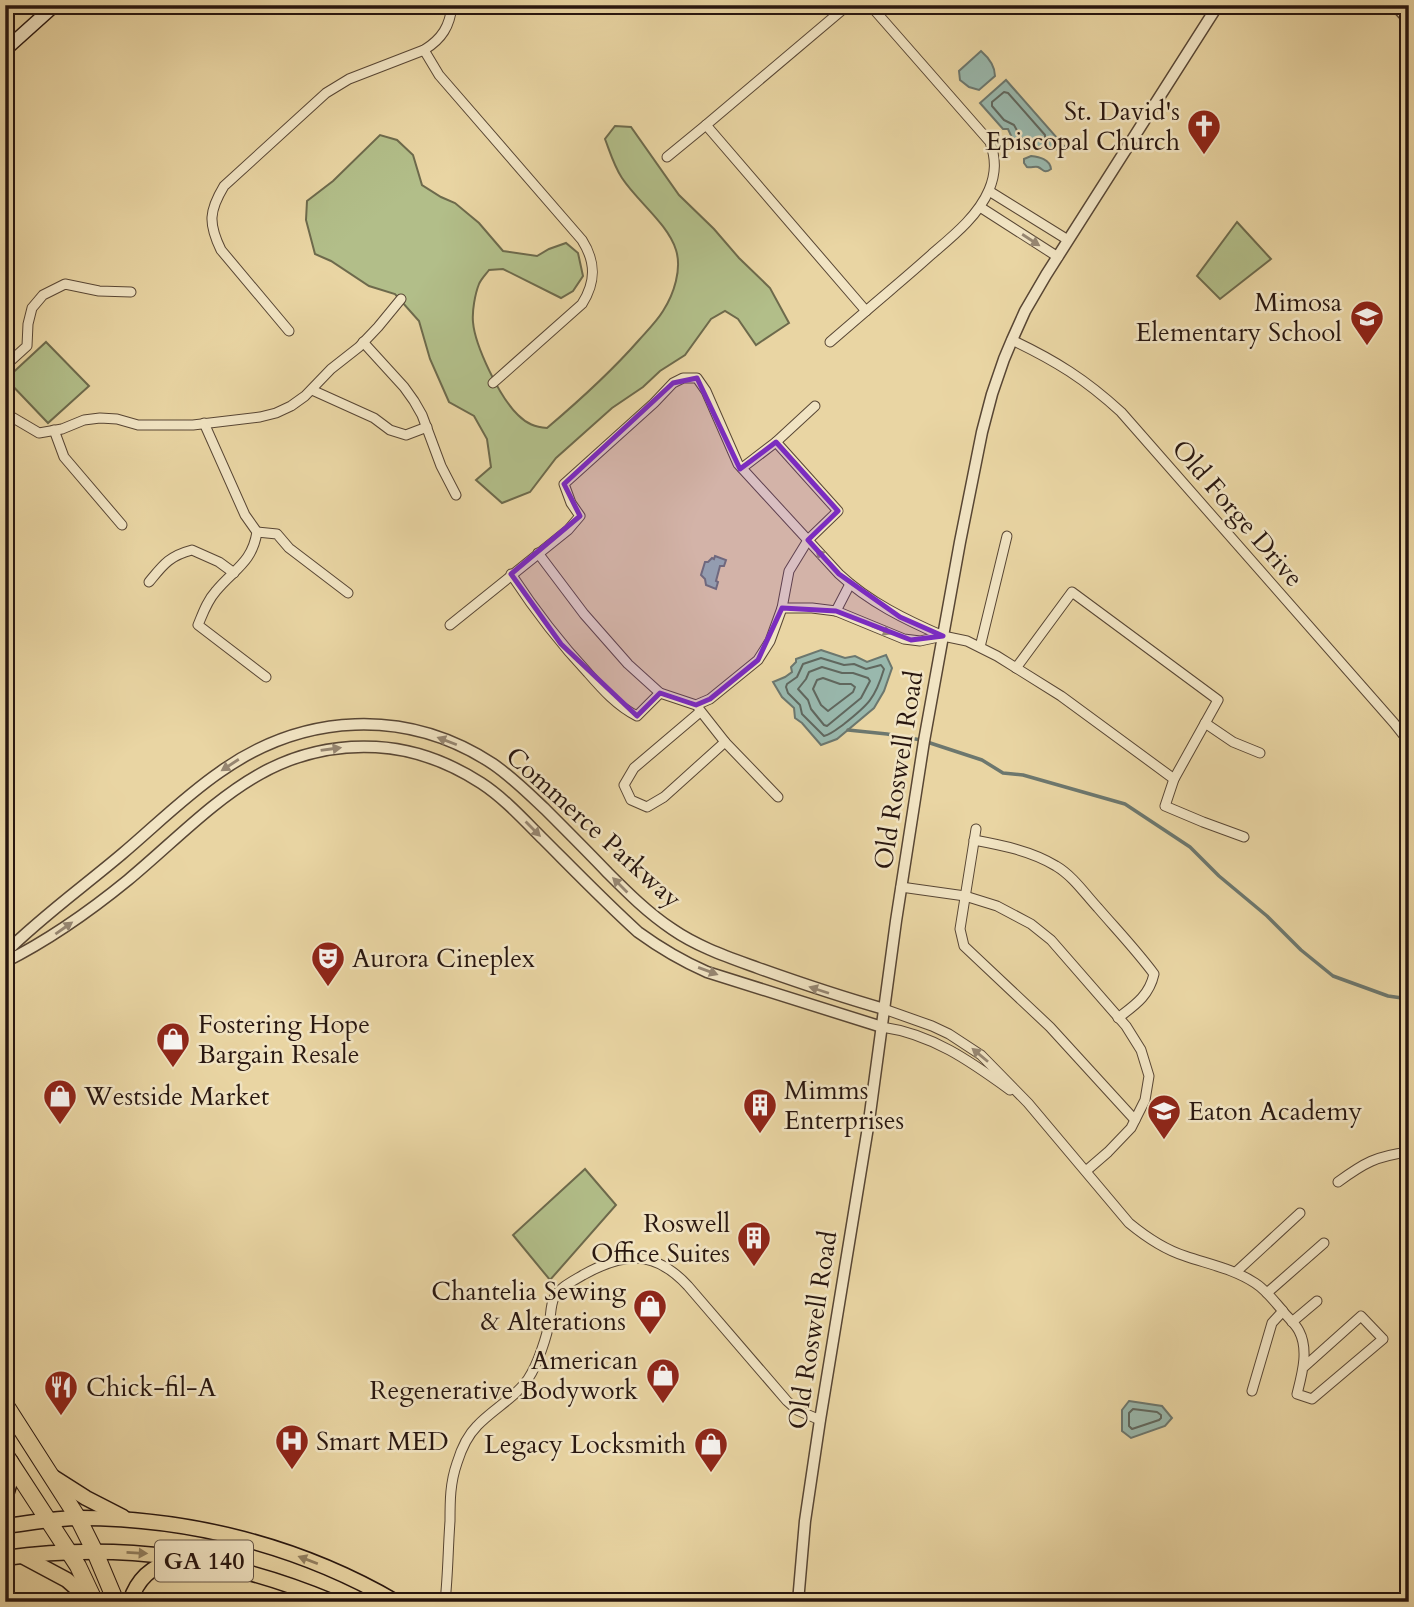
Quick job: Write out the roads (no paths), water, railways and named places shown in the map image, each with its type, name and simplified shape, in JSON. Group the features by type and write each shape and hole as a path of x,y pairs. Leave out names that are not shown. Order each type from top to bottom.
{"highway":[{"path":"5,1404 78,1518 116,1602"},
{"path":"8,1458 69,1552 86,1581 93,1602"}],"main road":[{"path":"5,50 55,5"},
{"path":"5,1498 10,1482 8,1458"},
{"name":"GA 140","path":"50,1475 86,1498 131,1520 215,1532 272,1546 360,1582 396,1602"},
{"path":"5,1526 78,1518 131,1520"},
{"path":"5,1558 69,1552"},
{"name":"GA 140","path":"69,1552 156,1554 207,1562 260,1575 333,1602"},
{"path":"22,1556 67,1580 93,1602"},
{"path":"130,1602 137,1584 150,1570 165,1562 183,1558"}],"street":[{"path":"289,331 221,250 214,235 211,217 215,201 224,186 326,93 349,79 433,44 451,19 452,5"},
{"path":"667,157 848,5"},
{"path":"830,342 958,231 980,207 995,172 995,156 990,142 870,5"},
{"name":"Old Roswell Road","path":"798,1602 801,1554 820,1420 861,1172 901,887 924,741 982,432 996,382 1025,311 1218,5"},
{"path":"1395,5 1409,20"},
{"path":"424,50 439,75 582,240 592,261 592,282 582,304 493,383"},
{"path":"706,125 866,311"},
{"path":"989,191 1068,240"},
{"path":"980,207 1058,257"},
{"path":"1004,222 1014,207"},
{"path":"5,366 27,346 32,308 43,295 65,284 131,292"},
{"path":"5,413 39,433 100,418 138,425 204,423 276,413 291,406 312,390 331,369 379,327 401,299"},
{"name":"Old Forge Drive","path":"1012,340 1072,371 1121,412 1409,742"},
{"path":"363,342 404,387 418,408 441,466 456,495"},
{"path":"450,625 568,530 580,516 571,503 564,484 673,383 683,378 697,378 706,391 738,464 850,584 900,617 943,636 967,641 1016,668 1061,696 1174,779"},
{"path":"312,390 374,418 390,430 406,435 426,427"},
{"path":"742,468 816,406"},
{"path":"204,423 245,515 257,532 253,549 244,563 216,590 198,625 266,677"},
{"path":"54,430 64,457 122,525"},
{"path":"725,743 664,797 647,807 631,800 624,785 634,768 698,708 758,660 770,641 782,608 789,571 808,540 838,511 776,442"},
{"path":"257,532 278,534 289,548 348,593"},
{"path":"980,647 1007,536"},
{"path":"149,582 176,554 192,550 219,562 234,573"},
{"path":"538,553 584,614 628,664 660,693 698,708 725,743 778,797"},
{"path":"510,574 562,645 624,709 636,716 660,693"},
{"path":"836,611 850,584"},
{"path":"1016,668 1072,592 1218,700 1174,779 1165,806 1244,837"},
{"path":"782,608 836,611 904,639 920,641 943,636"},
{"path":"1205,723 1233,742 1260,753"},
{"name":"Commerce Parkway","path":"5,953 31,927 219,772 246,755 294,734 317,728 340,725 385,726 408,729 455,743 493,764 525,789 652,915 693,942 804,985 884,1009"},
{"name":"Commerce Parkway","path":"5,962 62,930 127,880 216,803 257,775 282,762 321,750 342,747 383,748 446,764 464,772 495,793 620,916 670,954 707,972 882,1027"},
{"path":"1118,1018 1138,1002 1151,986 1154,974 1143,959 1074,880 1057,866 975,834 960,929 964,946 1049,1027 1135,1120"},
{"path":"901,887 965,896 998,906 1031,924 1051,940 1118,1018 1141,1050 1149,1076 1144,1100 1135,1120 1116,1144 1086,1171"},
{"path":"884,1009 932,1026 966,1043 996,1069 1129,1223 1147,1237 1167,1249 1236,1272 1256,1283 1267,1293 1302,1337 1304,1367 1297,1394 1312,1399 1383,1339 1361,1315 1304,1367"},
{"path":"882,1027 909,1032 943,1046 974,1064 1028,1103"},
{"path":"1338,1182 1362,1165 1387,1155 1409,1152"},
{"path":"1236,1272 1300,1213"},
{"path":"1267,1293 1324,1243"},
{"path":"445,1602 451,1491 461,1451 477,1425 515,1393 530,1376 547,1331 553,1299 558,1292 594,1269 622,1258 637,1257 666,1266 688,1286 787,1401 797,1410 820,1420"},
{"path":"1292,1322 1317,1301"},
{"path":"1252,1391 1272,1322 1283,1311"}],"water":[{"path":"981,51 991,62 995,76 979,90 960,80 959,71"},
{"path":"1006,80 1065,147 1063,150 1018,145 1008,129 1003,129 980,103"},
{"path":"1031,156 1046,161 1051,169 1045,171 1038,167 1027,167 1024,159"},
{"path":"715,556 726,560 724,566 720,566 716,589 706,585 701,575 705,562"},
{"path":"821,650 845,658 855,656 867,662 886,655 892,668 884,691 874,708 837,739 821,745 795,718 794,708 782,697 773,682 792,672 791,667 796,659"},
{"path":"1129,1401 1162,1406 1172,1418 1165,1426 1131,1438 1122,1431 1122,1410"}],"waterway":[{"path":"848,730 921,740 982,760 1003,773 1023,775 1125,804 1190,847 1301,950 1333,976 1388,996 1409,999"}],"place":[{"name":"St. David's Episcopal Church","path":"1204,156"},
{"name":"Mimosa Elementary School","path":"1367,347"},
{"name":"Aurora Cineplex","path":"328,988"},
{"name":"Fostering Hope Bargain Resale","path":"173,1069"},
{"name":"Westside Market","path":"60,1126"},
{"name":"Mimms Enterprises","path":"760,1135"},
{"name":"Eaton Academy","path":"1164,1141"},
{"name":"Roswell Office Suites","path":"754,1268"},
{"name":"Chantelia Sewing & Alterations","path":"650,1336"},
{"name":"American Regenerative Bodywork","path":"663,1405"},
{"name":"Chick-fil-A","path":"61,1417"},
{"name":"Smart MED","path":"292,1471"},
{"name":"Legacy Locksmith","path":"711,1474"}]}
